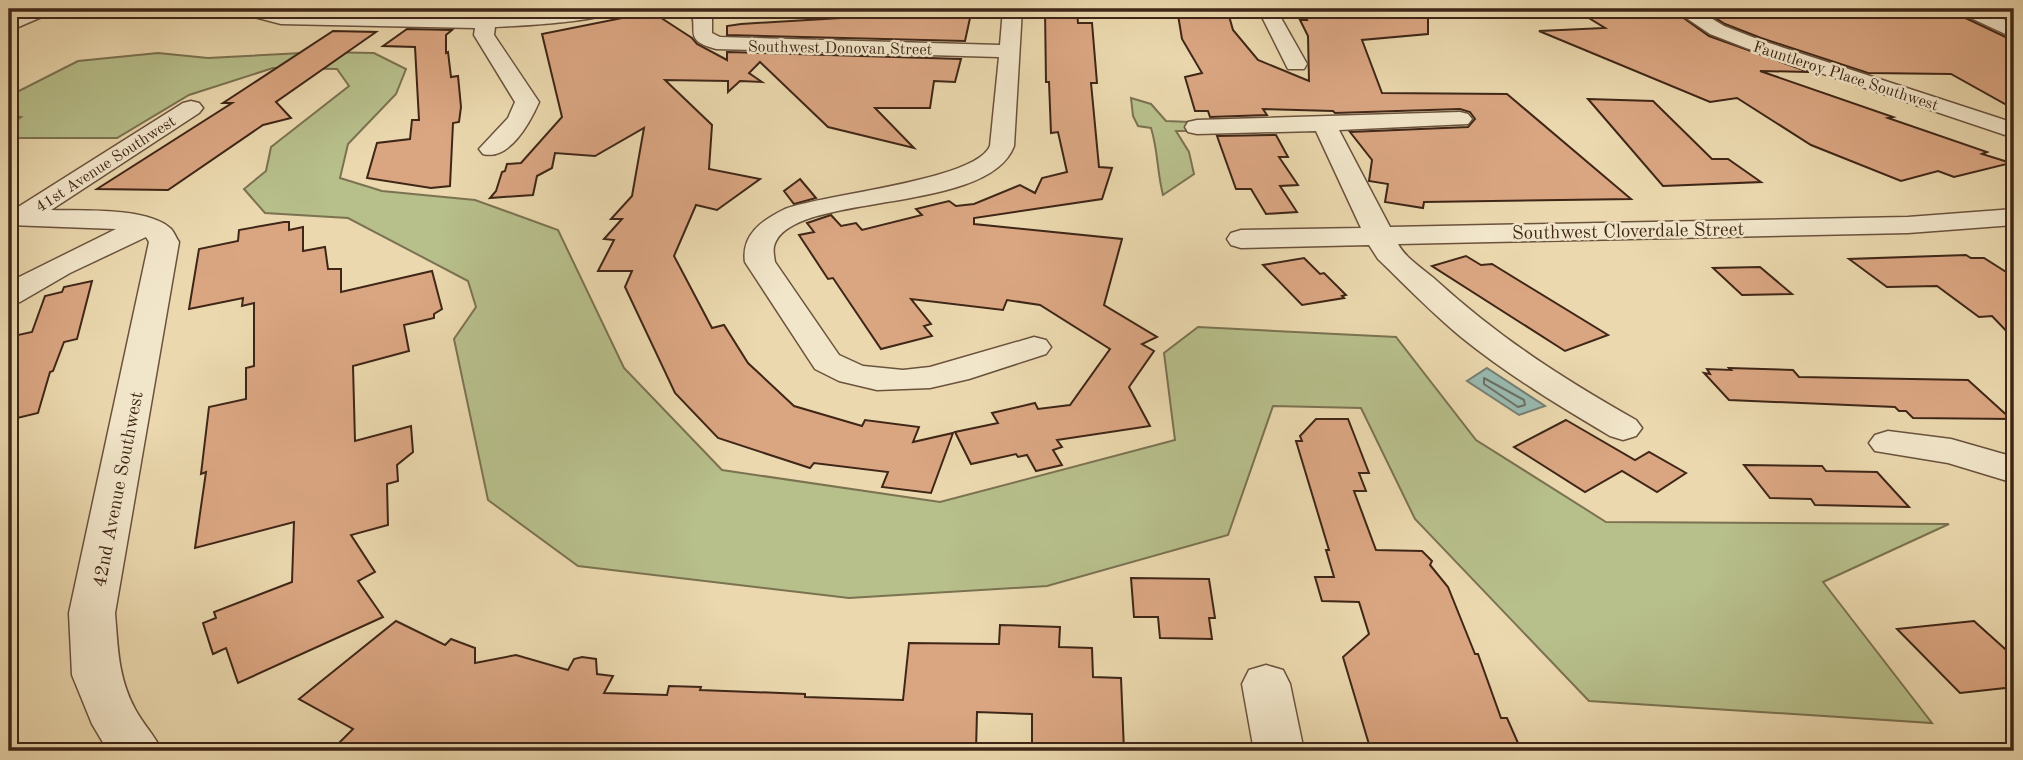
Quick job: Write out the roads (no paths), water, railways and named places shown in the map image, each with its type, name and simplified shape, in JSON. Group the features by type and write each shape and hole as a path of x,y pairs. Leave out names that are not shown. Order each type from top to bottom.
{"street":[{"path":"9,24 44,9"},
{"path":"258,11 281,18 485,22 551,19 608,9"},
{"name":"Southwest Donovan Street","path":"699,9 702,13 702,36 716,43 1008,51"},
{"path":"1013,9 999,156 986,166 953,180 786,218 761,239 757,252 760,262 827,362 843,373 866,379 912,380 963,370 1034,347"},
{"path":"1266,9 1296,64"},
{"name":"Fauntleroy Place Southwest","path":"1683,9 1710,26 1753,44 2014,131"},
{"path":"1967,9 2014,32"},
{"path":"485,22 484,35 527,102 523,115 492,149"},
{"name":"41st Avenue Southwest","path":"14,218 191,108"},
{"path":"1197,127 1461,119"},
{"path":"1324,123 1388,253 1471,328 1547,384 1623,428"},
{"name":"Southwest Cloverdale Street","path":"1241,239 1908,225 1973,222 2014,216"},
{"path":"14,218 118,221 147,226"},
{"path":"9,295 59,267 147,226"},
{"name":"42nd Avenue Southwest","path":"137,751 117,724 96,675 92,614 163,256 164,242 160,233 147,226"},
{"path":"1888,443 1951,451 2014,470"},
{"path":"1266,684 1279,751"}],"water":[{"path":"1487,368 1545,406 1519,415 1467,381"}]}
